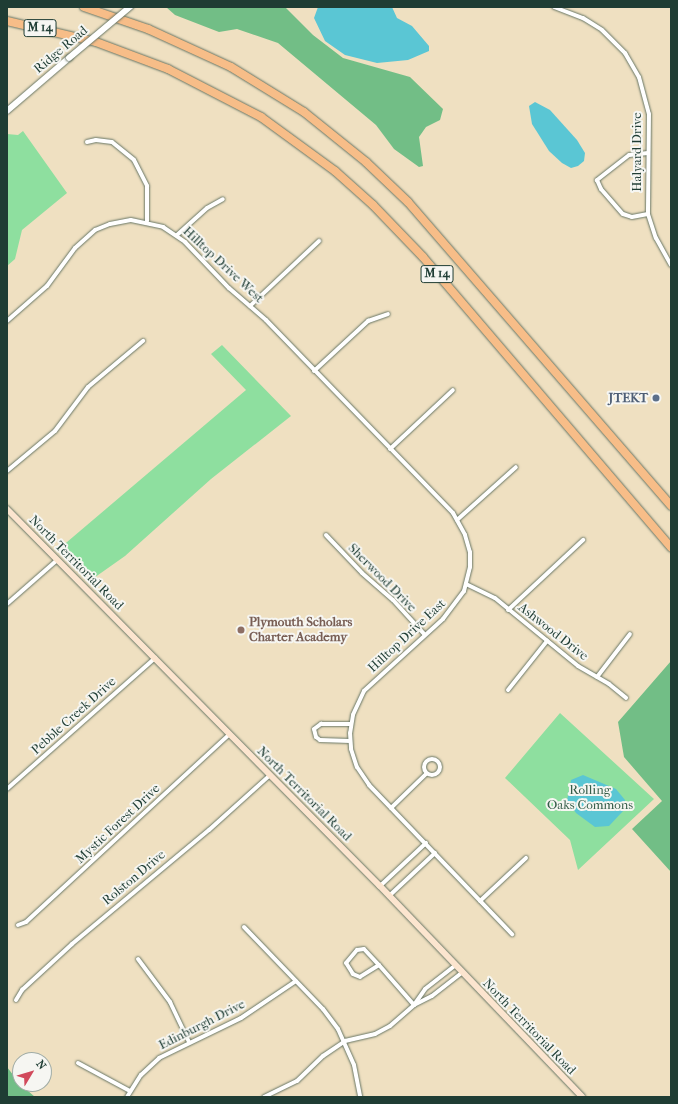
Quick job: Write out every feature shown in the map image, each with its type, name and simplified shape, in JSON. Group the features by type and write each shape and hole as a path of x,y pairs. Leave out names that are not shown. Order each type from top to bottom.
{"highway":[{"name":"M 14","path":"84,7 148,29 231,67 304,112 366,162 408,202 671,504"},
{"name":"M 14","path":"7,20 96,42 168,69 261,117 335,171 373,205 423,257 671,547"},
{"path":"656,530 671,551"}],"main road":[{"name":"North Territorial Road","path":"7,509 390,896 582,1097"}],"street":[{"name":"Ridge Road","path":"7,111 130,7"},
{"name":"Halyard Drive","path":"554,7 583,18 597,26 612,39 630,60 642,85 648,109 648,214 656,238 671,265"},
{"path":"87,142 96,140 112,142 134,160 147,186 147,221"},
{"path":"648,153 629,155 597,180 601,189 623,214 632,217 648,214"},
{"path":"177,235 207,208 224,199"},
{"name":"Hilltop Drive West","path":"7,321 52,282 75,248 88,235 116,222 147,221 177,235 229,288 250,306 370,430"},
{"path":"250,306 319,241"},
{"path":"314,371 368,321 388,314"},
{"path":"7,471 54,430 83,392 143,341"},
{"path":"390,449 453,390"},
{"name":"Hilltop Drive East","path":"370,430 411,468 457,520 465,535 470,552 466,584 454,607 364,691 356,706 351,724 350,741 354,759 361,775 512,934"},
{"path":"457,520 516,466"},
{"name":"Sherwood Drive","path":"326,535 362,573 393,600 425,635"},
{"path":"508,610 583,540"},
{"path":"7,604 57,560"},
{"name":"Ashwood Drive","path":"466,584 488,594 547,641 626,698"},
{"path":"597,677 630,634"},
{"path":"508,690 547,641"},
{"name":"Pebble Creek Drive","path":"7,789 154,658"},
{"path":"350,741 320,740 314,733 316,726 321,724 351,724"},
{"name":"Mystic Forest Drive","path":"18,925 26,922 230,734"},
{"path":"391,808 426,774 437,774 440,769 438,761 430,759 426,762 424,769 426,774"},
{"name":"Rolston Drive","path":"16,1000 22,990 77,939 209,830 270,775"},
{"path":"380,886 426,843"},
{"path":"390,896 435,853"},
{"path":"480,901 526,858"},
{"path":"244,927 328,1015 345,1041 356,1070 360,1097"},
{"path":"379,964 360,977 353,974 346,963 357,950 364,949 379,964 414,1005"},
{"path":"138,959 170,1002 190,1042"},
{"path":"414,1005 426,989 456,965"},
{"path":"264,1097 297,1081 323,1056 345,1041 382,1031 414,1005 432,996 463,972"},
{"name":"Edinburgh Drive","path":"128,1097 130,1091 152,1063 190,1042 242,1018 296,981"},
{"path":"78,1063 130,1091"}],"green space":[{"path":"166,7 285,7 313,35 343,58 410,77 443,109 440,120 426,127 419,137 423,166 419,167 394,149 376,125 278,43 237,29 219,32 175,15"},
{"path":"23,131 67,193 22,230 15,259 7,266 7,134 18,135"},
{"path":"222,345 291,416 211,479 125,556 91,580 60,548 246,390 211,354"},
{"path":"671,661 671,872 632,829 662,801 624,757 618,722"},
{"name":"Rolling Oaks Commons","path":"560,713 654,799 578,870 570,840 505,778"},
{"path":"7,1067 12,1074 12,1092 29,1092 35,1097 7,1097"}],"water":[{"path":"318,7 392,7 397,18 412,26 429,46 429,51 408,60 377,63 345,55 325,41 314,18"},
{"path":"535,102 550,110 577,140 585,153 584,161 578,166 571,168 562,163 549,151 532,124 529,106"},
{"path":"583,775 616,789 625,800 624,810 609,826 595,827 576,813 567,801 571,780"}],"place":[{"name":"JTEKT","path":"656,398"},
{"name":"Plymouth Scholars Charter Academy","path":"241,630"}]}
